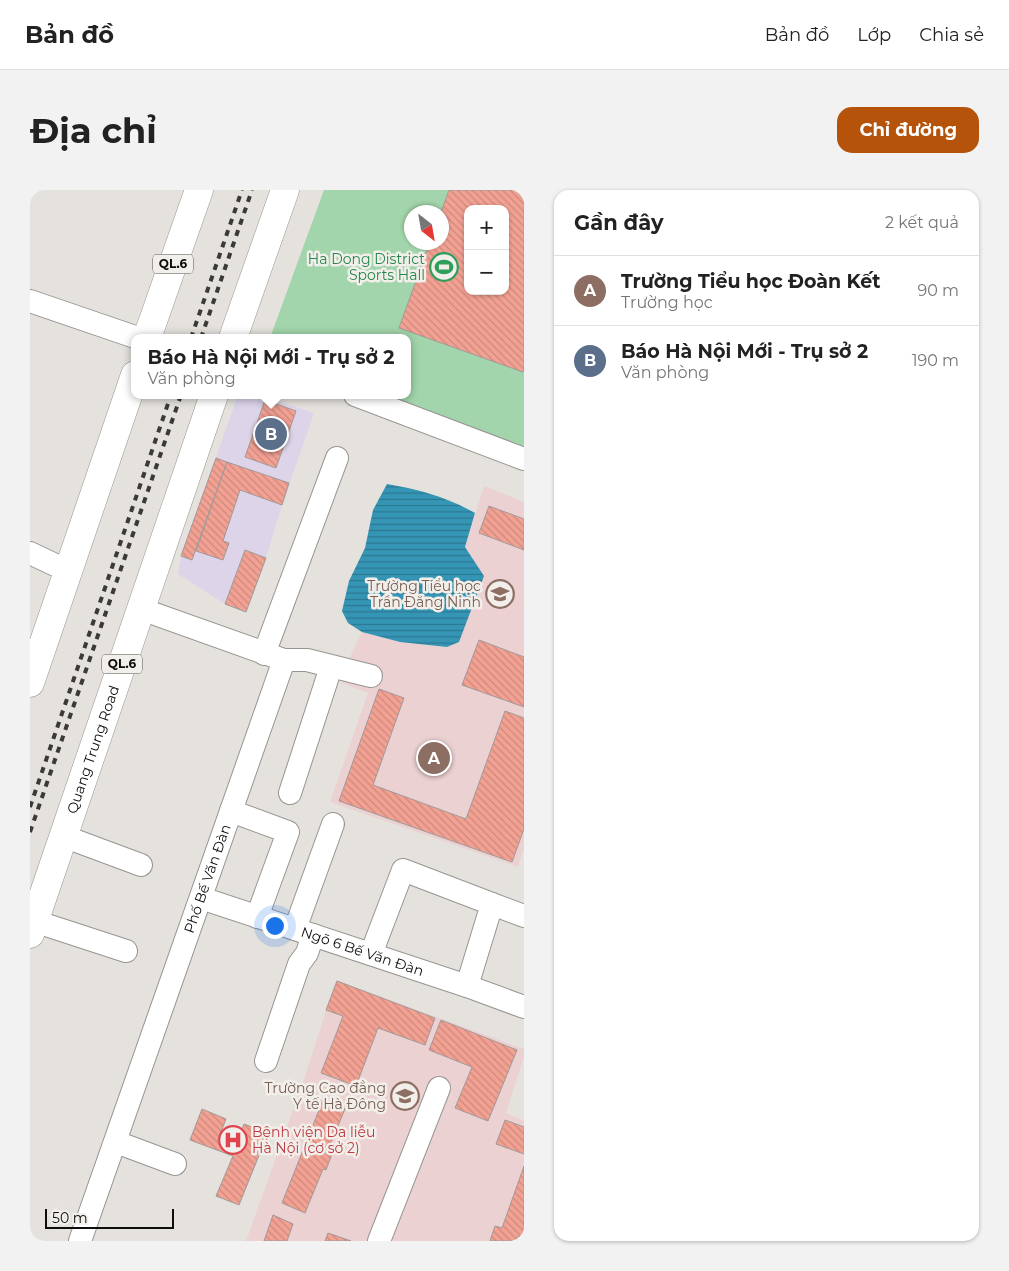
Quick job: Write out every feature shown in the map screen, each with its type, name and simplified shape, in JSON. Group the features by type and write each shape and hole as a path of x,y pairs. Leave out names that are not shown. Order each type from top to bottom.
{"highway":[{"name":"QL.6","path":"149,334 199,190"},
{"path":"234,334 284,190"},
{"path":"30,683 131,387"},
{"name":"Quang Trung Road","path":"32,927 213,399"}],"street":[{"path":"30,301 131,336"},
{"path":"366,399 524,459"},
{"name":"Phố Bế Văn Đàn","path":"80,1241 231,811 274,657 337,458"},
{"path":"30,553 68,571"},
{"path":"141,609 274,657 307,660 371,676"},
{"path":"290,793 332,667"},
{"path":"231,811 288,832 257,917"},
{"path":"266,1061 299,964 307,953 304,932 334,824"},
{"path":"63,836 141,865"},
{"path":"371,954 403,870 524,916"},
{"name":"Ngõ 6 Bế Văn Đàn","path":"201,898 524,1006"},
{"path":"467,986 492,904"},
{"path":"32,927 126,951"},
{"path":"379,1241 439,1088"},
{"path":"116,1142 175,1164"}],"shaded area":[{"path":"237,399 271,399 314,413 246,612 225,604 178,574 181,556"},
{"path":"484,486 524,502 524,848 518,867 330,802 368,693 342,683 351,655 362,632 400,642 447,647 459,642 483,576 465,547"},
{"name":"Trường Cao đẳng Y tế Hà Đông","path":"336,980 524,1049 524,1057 506,1113 524,1121 524,1241 246,1241 304,1079"}],"green space":[{"path":"324,190 524,190 524,447 394,399 411,399 411,334 271,334"}],"water":[{"path":"387,484 432,494 454,502 475,513 465,547 484,576 459,642 447,647 400,642 362,632 348,623 342,611 349,581 365,548 373,510"}],"building":[{"name":"Ha Dong District Sports Hall","path":"449,190 524,190 523,372 399,328 427,250 449,250 449,205 444,205"},
{"path":"265,400 296,411 276,468 245,457"},
{"path":"216,458 227,462 192,560 181,556"},
{"path":"227,462 289,483 282,505 240,490 223,541 229,543 223,560 196,551"},
{"path":"489,506 524,519 524,550 479,533"},
{"path":"245,550 266,558 246,612 225,604"},
{"path":"479,640 524,657 524,707 462,685"},
{"path":"379,689 404,698 373,785 466,819 505,711 524,718 524,829 512,862 339,801"},
{"path":"337,981 435,1018 425,1045 378,1028 356,1086 321,1073 343,1016 326,1010"},
{"path":"441,1020 517,1050 488,1121 455,1108 472,1067 429,1050"},
{"path":"323,1100 345,1109 327,1152 332,1154 326,1170 323,1169 305,1213 282,1203"},
{"path":"202,1109 226,1119 217,1142 234,1149 244,1124 268,1133 239,1205 216,1196 233,1156 190,1140"},
{"path":"505,1120 524,1127 524,1154 496,1144"},
{"path":"524,1166 524,1238 518,1236 516,1241 490,1241 495,1226 502,1228"},
{"path":"273,1215 293,1224 287,1241 264,1241"},
{"path":"328,1233 351,1241 325,1241"}],"railway":[{"path":"192,334 242,190"},
{"path":"202,334 252,190"},
{"path":"30,807 170,399"},
{"path":"30,832 180,399"}],"place":[{"name":"Ha Dong District Sports Hall","path":"444,267"},
{"name":"Báo Hà Nội Mới - Trụ sở 2","path":"271,434"},
{"name":"Trường Tiểu học Trần Đăng Ninh","path":"500,594"},
{"name":"Trường Tiểu học Đoàn Kết","path":"434,758"},
{"name":"Trường Cao đẳng Y tế Hà Đông","path":"405,1096"},
{"name":"Bệnh viện Da liễu Hà Nội (cơ sở 2)","path":"233,1140"}]}
